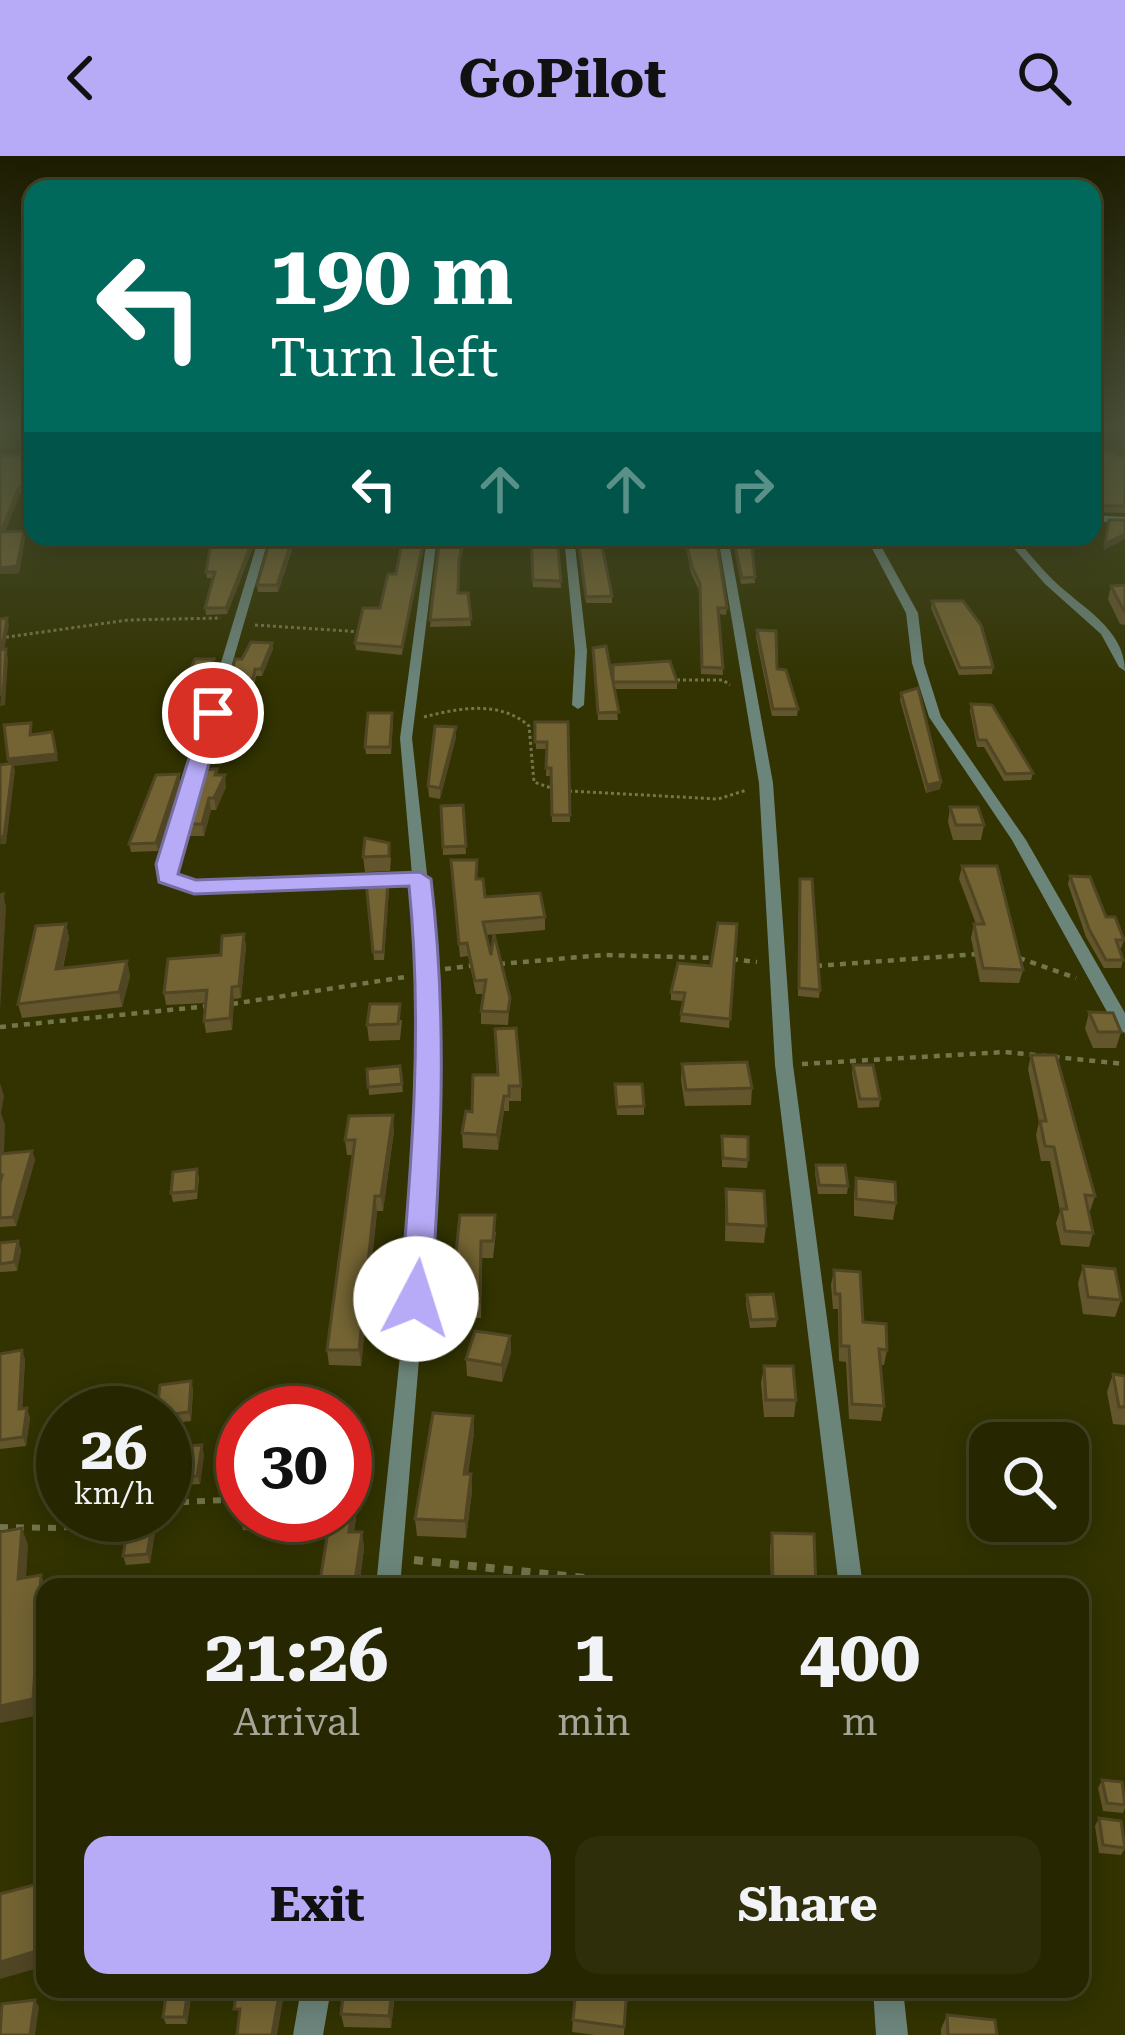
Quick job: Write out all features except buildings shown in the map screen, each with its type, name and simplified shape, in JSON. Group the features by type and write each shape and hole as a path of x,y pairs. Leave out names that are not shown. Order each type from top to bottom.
{"street":[{"path":"262,546 167,877 194,887 420,879"},
{"path":"389,1578 429,1132 429,970 409,725 431,546"},
{"path":"570,546 581,651 578,705"},
{"path":"725,546 766,784 784,1065 850,1578"},
{"path":"876,546 912,613 918,663 935,717 1019,840 1125,1028"},
{"path":"1017,546 1049,582 1106,632 1125,667"},
{"path":"308,2034 314,1998"},
{"path":"889,1998 892,2035"}],"path":[{"path":"0,638 128,620 240,618 279,628 400,638 419,647"},
{"path":"659,680 723,680 750,698"},
{"path":"409,725 444,712 516,714 529,726 534,782 552,789 718,800 766,784"},
{"path":"0,1027 226,1005 378,983 429,970 604,955 678,954 818,966 997,952"},
{"path":"1018,958 1105,990"},
{"path":"784,1065 997,1052 1084,1054 1125,1064"},
{"path":"372,1488 398,1483"},
{"path":"0,1527 36,1528"},
{"path":"391,1558 583,1578"}],"route":[{"path":"213,713 167,877 194,887 420,879 429,965 429,1132 416,1299"}]}
